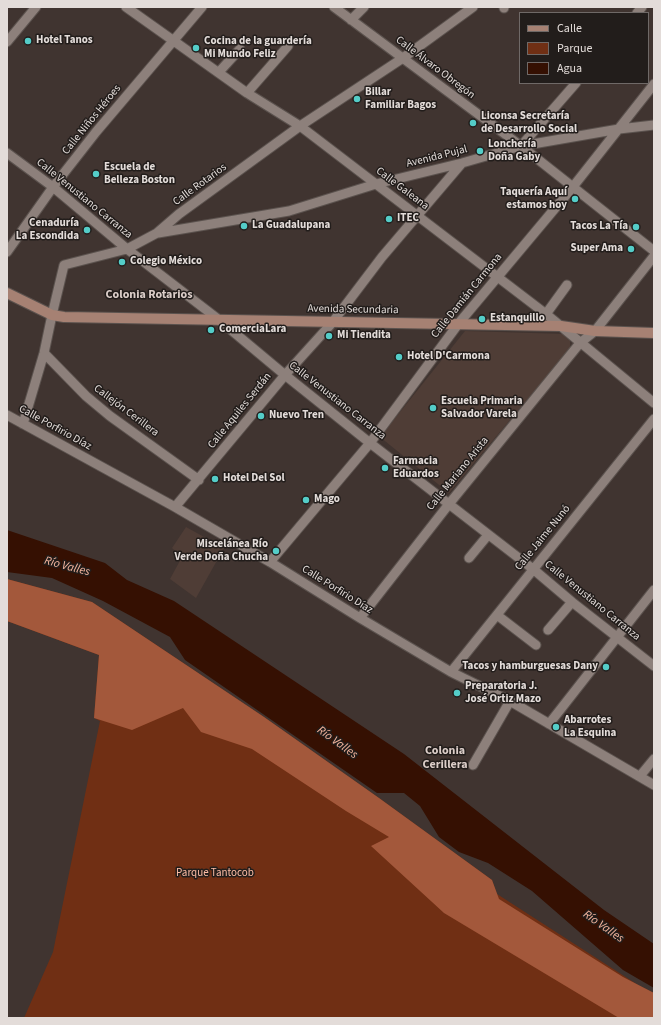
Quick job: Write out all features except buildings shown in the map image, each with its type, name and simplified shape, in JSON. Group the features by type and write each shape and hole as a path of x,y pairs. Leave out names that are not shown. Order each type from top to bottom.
{"street":[{"path":"7,42 36,7"},
{"name":"Calle Galeana","path":"126,7 136,10 174,40 247,93 300,126 546,314 654,403"},
{"name":"Calle Niños Héroes","path":"7,252 53,187 96,132 202,7"},
{"name":"Calle Álvaro Obregón","path":"334,7 501,133 521,146 654,252"},
{"path":"351,20 364,7"},
{"name":"Calle Rotarios","path":"23,424 44,353 64,265 127,249 157,233 179,214 300,126 403,58 473,7"},
{"path":"247,93 288,46"},
{"path":"219,72 240,49"},
{"path":"521,146 575,84"},
{"name":"Calle Damián Carmona","path":"270,562 370,442 459,323 572,188 654,84"},
{"name":"Avenida Pujal","path":"157,233 289,211 376,184 462,163 521,146 619,129 654,126"},
{"name":"Calle Venustiano Carranza","path":"7,153 53,187 127,249 218,319 285,375 533,568 572,602 654,666"},
{"name":"Calle Aquiles Serdán","path":"175,508 285,375 332,323 382,257 462,163"},
{"name":"Calle Mariano Arista","path":"360,618 449,504 580,343 595,331 654,256"},
{"path":"546,314 568,285"},
{"name":"Avenida Secundaria","path":"7,294 52,315 64,317 218,319 332,323 459,323 561,326 595,331 654,333"},
{"name":"Callejón Cerillera","path":"44,353 86,396 104,411 199,480"},
{"name":"Calle Porfirio Díaz","path":"7,415 270,562 451,672 510,701 654,785"},
{"name":"Calle Jaime Nunó","path":"451,672 654,419"},
{"path":"469,558 488,534"},
{"path":"549,724 654,590"},
{"path":"548,630 572,602"},
{"path":"497,615 536,645"},
{"path":"473,765 510,701"},
{"path":"640,776 654,758"}],"shaded area":[{"path":"465,331 565,334 570,337 570,348 449,493 380,437"},
{"path":"186,527 224,548 196,598 170,579 182,557 172,548"},
{"path":"7,579 92,602 264,717 492,880 499,899 623,977 654,993 654,1018 619,1018 444,913 371,846 389,837 346,811 252,749 201,732 183,708 132,730 94,718 99,655 7,621"}],"green space":[{"name":"Parque Tantocob","path":"7,579 92,602 264,717 492,880 497,894 638,985 654,993 654,1018 24,1018 53,952 100,721 94,718 99,655 7,621"}],"water":[{"name":"Río Valles","path":"7,530 105,563 127,580 174,601 404,754 604,910 654,944 654,988 623,970 532,891 488,863 459,852 439,837 420,806 404,793 377,793 185,660 170,637 103,601 52,578 7,572"}],"place":[{"name":"Hotel Tanos","path":"28,41"},
{"name":"Cocina de la guardería Mi Mundo Feliz","path":"196,48"},
{"name":"Billar Familiar Bagos","path":"357,99"},
{"name":"Liconsa Secretaría de Desarrollo Social","path":"473,123"},
{"name":"Lonchería Doña Gaby","path":"480,151"},
{"name":"Escuela de Belleza Boston","path":"96,174"},
{"name":"Taquería Aquí estamos hoy","path":"575,199"},
{"name":"ITEC","path":"389,219"},
{"name":"La Guadalupana","path":"244,226"},
{"name":"Tacos La Tía","path":"636,227"},
{"name":"Cenaduría La Escondida","path":"87,230"},
{"name":"Super Ama","path":"631,249"},
{"name":"Colegio México","path":"122,262"},
{"name":"Estanquillo","path":"482,319"},
{"name":"ComerciaLara","path":"211,330"},
{"name":"Mi Tiendita","path":"329,336"},
{"name":"Hotel D'Carmona","path":"399,357"},
{"name":"Escuela Primaria Salvador Varela","path":"433,408"},
{"name":"Nuevo Tren","path":"261,416"},
{"name":"Farmacia Eduardos","path":"385,468"},
{"name":"Hotel Del Sol","path":"215,479"},
{"name":"Mago","path":"306,500"},
{"name":"Miscelánea Río Verde Doña Chucha","path":"276,551"},
{"name":"Tacos y hamburguesas Dany","path":"606,667"},
{"name":"Preparatoria J. José Ortiz Mazo","path":"457,693"},
{"name":"Abarrotes La Esquina","path":"556,727"}],"district":[{"name":"Colonia Rotarios","path":"149,295"},
{"name":"Colonia Cerillera","path":"445,758"}]}
